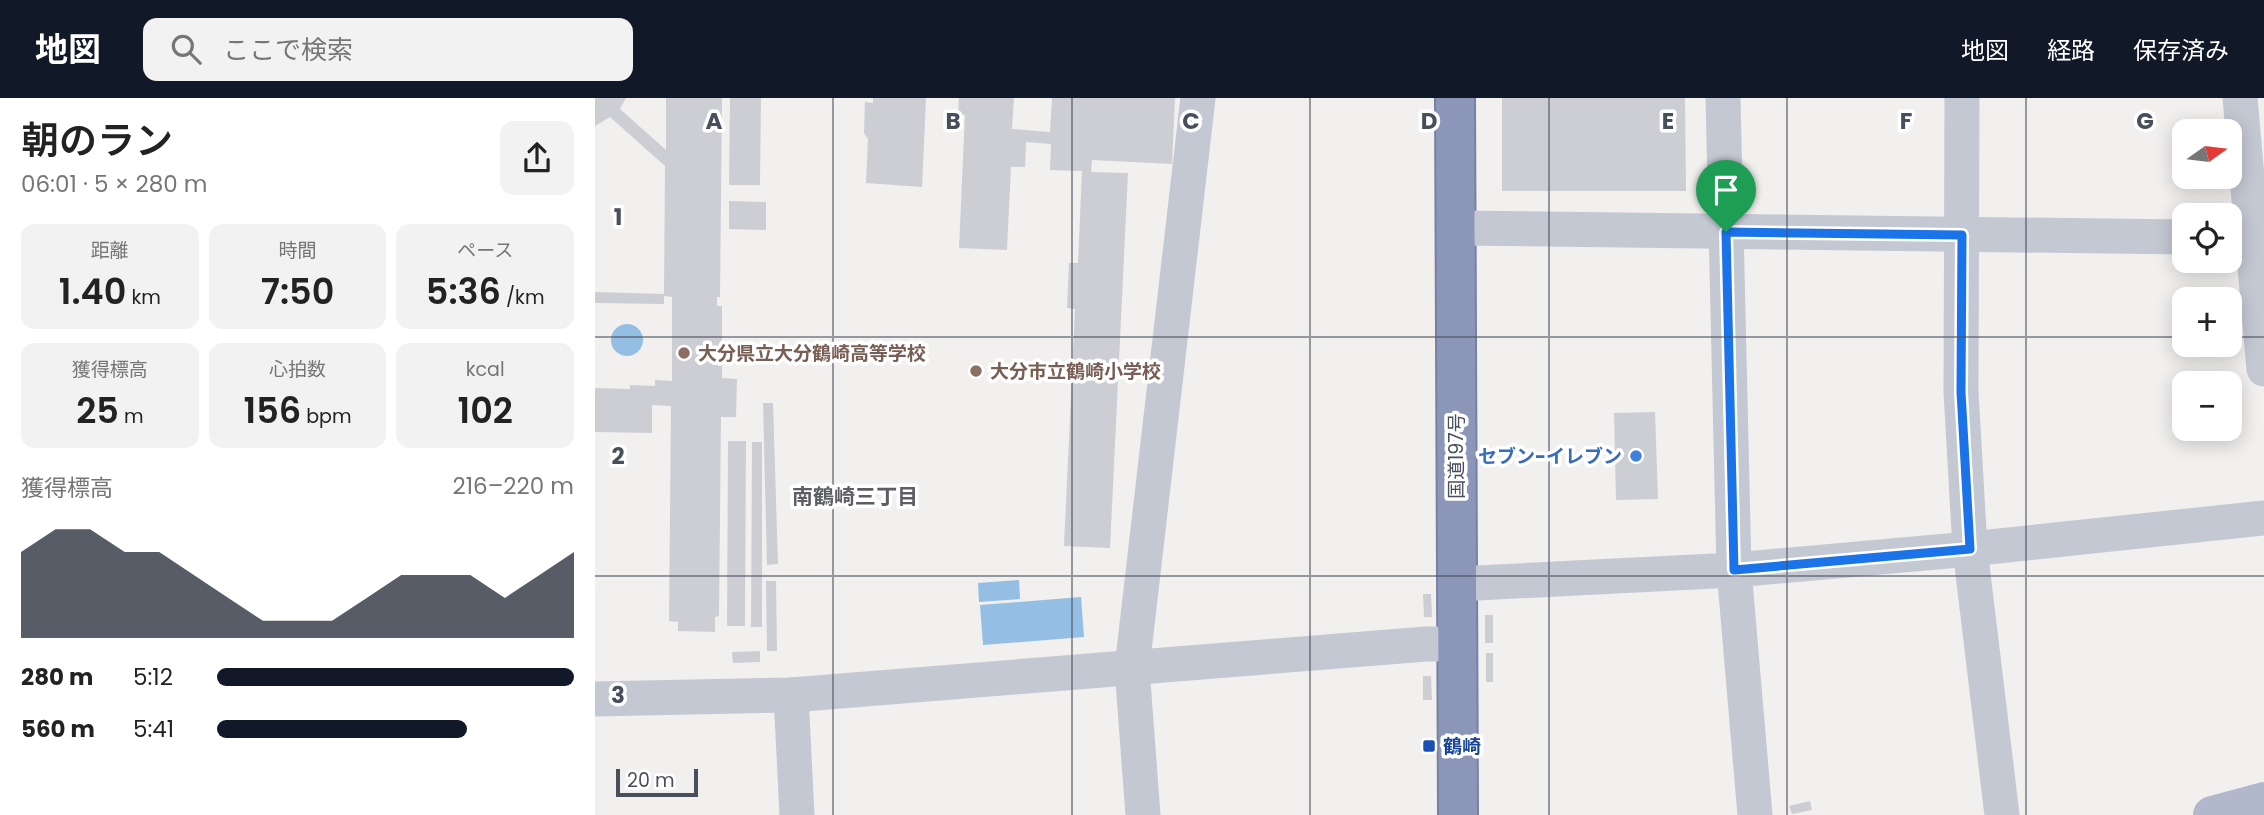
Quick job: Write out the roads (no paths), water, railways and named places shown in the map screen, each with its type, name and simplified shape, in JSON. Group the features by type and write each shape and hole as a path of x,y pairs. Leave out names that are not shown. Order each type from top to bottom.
{"highway":[{"name":"国道197号","path":"1455,98 1458,815"}],"main road":[{"path":"2212,815 2264,802"}],"street":[{"path":"1143,815 1132,668 1198,98"},
{"path":"1723,98 1734,570 1755,815"},
{"path":"1962,98 1961,392 1970,549 2002,815"},
{"path":"2240,98 2248,234 2264,369"},
{"path":"1457,228 2172,237"},
{"path":"1457,584 1734,570 1970,549 2264,518"},
{"path":"595,699 791,695 1426,644 1457,644"},
{"path":"791,695 797,815"}],"water":[{"path":"627,324 638,329 643,340 638,351 627,356 616,351 611,340 616,329"},
{"path":"1019,580 1020,599 979,602 978,583"},
{"path":"1081,597 1084,637 983,645 980,605"}],"place":[{"name":"大分県立大分鶴崎高等学校","path":"684,353"},
{"name":"大分市立鶴崎小学校","path":"976,371"},
{"name":"セブン-イレブン","path":"1636,456"},
{"name":"鶴崎","path":"1429,746"}],"district":[{"name":"南鶴崎三丁目","path":"855,496"}]}
